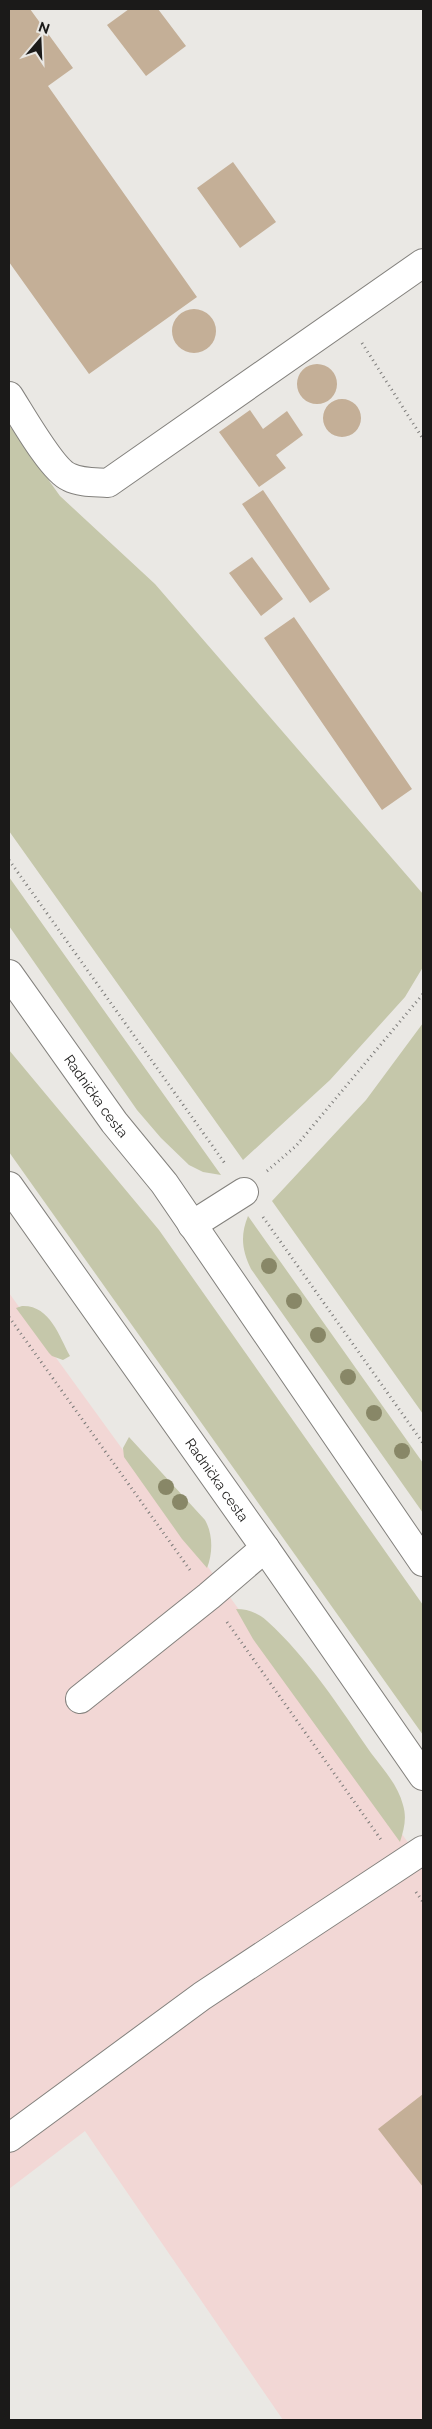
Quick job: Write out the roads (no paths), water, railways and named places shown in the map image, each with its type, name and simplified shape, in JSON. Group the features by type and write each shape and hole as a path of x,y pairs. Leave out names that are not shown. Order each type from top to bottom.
{"main road":[{"path":"9,396 48,454 68,477 90,482 108,482 423,263"},
{"name":"Radnička cesta","path":"9,974 73,1066 164,1183 423,1562"},
{"path":"192,1226 238,1183"},
{"name":"Radnička cesta","path":"9,1186 265,1548 423,1776"},
{"path":"80,1700 209,1596 265,1548"},
{"path":"9,2138 202,1996 423,1850"}]}
